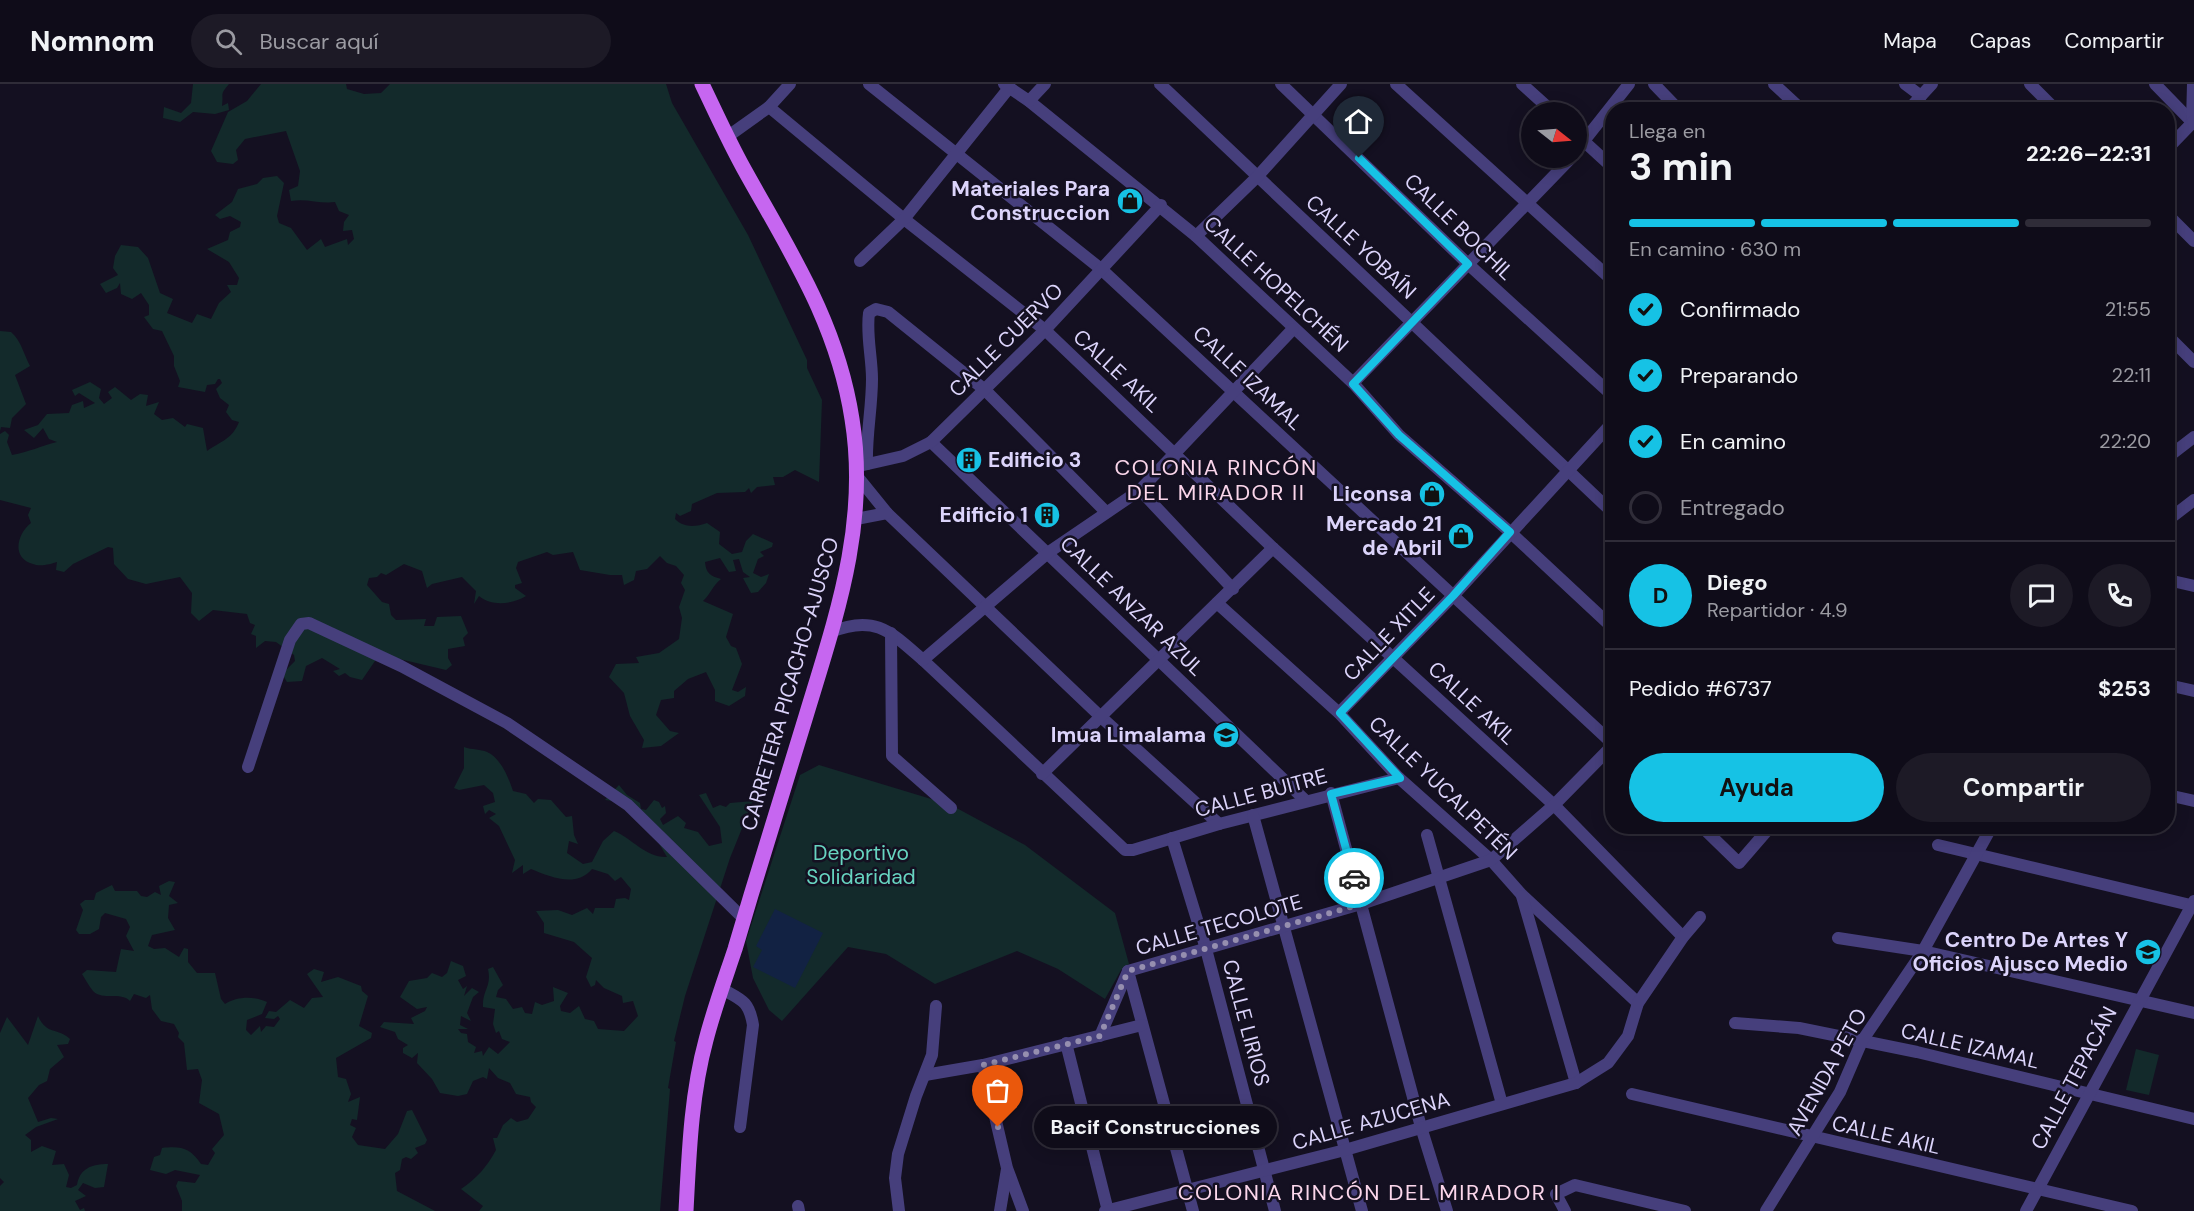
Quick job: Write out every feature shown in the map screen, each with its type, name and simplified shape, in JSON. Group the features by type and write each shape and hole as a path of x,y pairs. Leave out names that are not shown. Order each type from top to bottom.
{"main road":[{"name":"CARRETERA PICACHO-AJUSCO","path":"686,1211 690,1134 705,1041 831,632 850,558 860,469 843,379 820,307 792,251 727,137 702,84"}],"street":[{"path":"727,137 769,107 790,84"},
{"name":"CALLE IZAMAL","path":"869,84 1101,269 1605,738"},
{"path":"1029,101 1044,84"},
{"name":"CALLE YOBAÍN","path":"1160,84 1605,505"},
{"name":"CALLE BOCHIL","path":"1281,84 1468,264 1605,389"},
{"path":"1196,236 1257,177 1341,84"},
{"path":"1396,84 1529,202 1605,273"},
{"path":"1522,84 1542,102"},
{"path":"1613,102 1629,84"},
{"path":"1654,84 1671,102"},
{"path":"1774,84 1793,102"},
{"path":"1905,84 1921,96"},
{"path":"1915,102 1932,84"},
{"path":"2030,84 2048,102"},
{"path":"2155,84 2173,102"},
{"path":"2175,141 2193,123 2193,84"},
{"path":"861,261 904,219 956,155 1007,86"},
{"name":"CALLE HOPELCHÉN","path":"1007,86 1161,205 1196,236 1353,384 1399,435 1510,532 1605,620"},
{"path":"2175,105 2193,123"},
{"name":"CALLE AKIL","path":"769,107 904,219 1045,330 1273,548 1554,805 1683,938"},
{"path":"1587,133 1605,112"},
{"path":"1587,148 1605,162"},
{"path":"1353,384 1561,168"},
{"name":"CALLE CUERVO","path":"860,469 903,456 931,442 1045,330 1161,205"},
{"path":"2175,223 2194,241"},
{"path":"1105,511 985,390 888,312 876,309 869,313 872,379 866,438 860,469 887,513 1101,717 1219,824"},
{"path":"923,660 1048,552 1105,511 1140,490 1174,451 1293,329"},
{"path":"2175,343 2194,362"},
{"name":"CALLE XITLE","path":"1340,713 1453,596 1605,431"},
{"path":"2175,449 2194,437"},
{"name":"CALLE ANZAR AZUL","path":"931,442 1305,800"},
{"path":"1140,490 1233,589"},
{"path":"2175,515 2194,500"},
{"path":"856,519 887,513"},
{"path":"831,632 848,625 864,623 891,633 923,660 1042,774 1273,548"},
{"path":"2175,582 2194,586"},
{"name":"CALLE YUCALPETÉN","path":"1217,603 1340,713 1400,778 1491,860 1522,895 1638,1003"},
{"path":"248,767 290,640 301,624 309,623 401,666 507,723 628,805 744,919"},
{"path":"891,633 892,756 951,808"},
{"path":"2175,687 2194,691"},
{"path":"1491,860 1554,805 1605,752"},
{"name":"CALLE BUITRE","path":"1042,774 1118,847 1133,850 1305,800 1400,778"},
{"path":"1331,794 1420,1127 1448,1211"},
{"path":"2175,797 2194,801"},
{"path":"1253,815 1362,1211"},
{"path":"1709,834 1739,863 1764,834"},
{"name":"AVENIDA PETO","path":"1766,1211 1840,1092 1862,1041 1923,951 1988,834"},
{"path":"1427,835 1503,1104"},
{"name":"CALLE LIRIOS","path":"1172,838 1206,949 1275,1211"},
{"path":"1938,845 2193,904"},
{"name":"CALLE TECOLOTE","path":"1100,1036 1128,971 1361,904 1441,879 1491,860"},
{"path":"1522,895 1576,1083"},
{"name":"CALLE TEPACÁN","path":"2026,1211 2138,999 2193,904"},
{"name":"CALLE AZUCENA","path":"1107,1211 1345,1150 1576,1083 1608,1063 1628,1036 1638,1003 1700,917"},
{"path":"1838,938 1923,951 2194,1013"},
{"path":"1128,971 1193,1211"},
{"path":"722,989 743,1000 750,1009 753,1025 740,1127"},
{"path":"899,1211 895,1178 898,1154 916,1096 932,1055 936,1006"},
{"name":"CALLE IZAMAL","path":"1735,1023 1799,1028 1862,1041 2194,1119"},
{"path":"926,1075 983,1065 1142,1025"},
{"path":"1066,1043 1107,1211"},
{"path":"983,1065 1007,1168 1023,1211"},
{"name":"CALLE AKIL","path":"1632,1094 2132,1211"},
{"path":"1000,1211 1007,1168"},
{"path":"1565,1211 1556,1194 1575,1185 1685,1211"}],"green space":[{"path":"193,84 229,84 223,93 222,106 228,103 229,110 215,114 193,112 180,122 163,118 164,107 181,113 191,103"},
{"path":"261,84 346,84 347,89 364,94 381,93 390,84 666,84 672,103 748,235 807,360 807,368 822,400 819,482 795,470 783,477 773,477 775,485 757,487 751,493 749,488 745,492 717,493 692,504 691,511 680,516 676,513 675,519 682,524 694,526 707,523 720,532 719,544 732,554 742,552 746,541 753,534 773,543 772,547 760,552 764,556 758,559 753,573 761,577 769,574 766,583 758,592 751,593 743,578 750,577 743,572 739,559 733,560 736,571 729,572 720,558 705,562 709,574 721,579 703,601 733,614 726,637 731,646 736,648 742,664 732,690 738,692 746,687 745,696 729,706 715,701 715,690 706,672 688,679 674,691 674,698 661,700 656,715 670,731 679,733 661,746 642,748 644,740 630,716 624,693 609,677 616,664 639,663 636,657 659,653 679,639 682,618 679,607 685,590 681,583 684,575 676,566 667,563 660,556 647,569 636,571 634,580 624,585 622,575 580,570 573,552 553,555 547,552 518,562 516,568 522,583 515,585 515,588 526,596 515,601 496,603 479,596 474,604 476,591 462,577 432,584 427,588 422,571 404,564 386,575 381,573 377,577 369,578 367,585 382,602 389,604 391,615 396,620 426,619 424,626 434,626 437,617 461,616 468,633 463,638 465,646 448,649 448,658 452,665 446,670 374,653 375,661 362,680 345,673 339,676 333,671 340,669 322,658 306,666 302,681 287,682 282,674 295,661 294,655 276,642 265,641 256,648 256,636 251,634 255,625 250,623 247,614 213,610 199,621 191,613 192,593 180,577 146,584 128,579 114,564 113,548 108,547 73,564 64,572 56,570 57,562 36,565 21,557 18,545 22,533 31,523 28,515 31,508 0,500 0,434 5,431 9,435 7,442 12,455 57,442 49,439 43,428 34,438 24,430 38,425 47,414 69,413 72,405 83,401 84,408 95,403 79,393 75,396 72,390 90,382 101,389 99,398 104,404 112,398 108,392 115,387 131,400 140,394 148,395 146,406 159,402 154,414 162,420 173,418 185,427 187,424 203,428 207,451 230,436 239,422 232,420 226,412 229,405 220,398 216,389 222,383 220,379 215,384 207,385 205,392 178,387 180,381 174,366 174,356 162,331 153,329 144,317 149,315 149,305 141,293 132,299 121,294 120,283 117,288 106,293 100,284 118,275 113,268 115,256 121,245 138,247 148,258 160,293 173,299 167,313 192,323 197,314 211,319 219,303 231,292 227,285 237,285 239,278 229,262 207,249 228,240 230,232 240,227 241,222 230,216 220,219 215,215 232,202 238,189 257,184 263,178 277,176 284,183 277,216 279,223 291,228 307,250 321,239 325,247 347,239 348,245 354,239 352,230 343,231 344,222 349,215 339,211 335,202 291,201 289,190 298,186 300,171 286,131 245,139 236,150 238,160 233,164 217,162 211,151 228,112 247,101"},
{"path":"0,331 11,332 15,336 30,366 15,375 26,404 12,418 10,428 1,427 0,431"},
{"path":"464,747 485,751 492,755 504,769 513,791 526,794 534,803 538,799 551,800 566,817 572,816 574,835 578,844 569,841 567,853 583,864 592,862 603,841 614,831 646,851 667,857 654,835 653,828 613,801 605,800 619,785 627,795 640,803 641,809 646,810 654,800 659,802 662,808 665,806 666,813 660,819 663,825 678,816 686,823 684,828 698,832 709,846 722,843 720,827 699,795 706,793 713,808 720,805 726,807 730,803 753,801 730,858 685,996 674,1041 676,1042 668,1088 670,1089 660,1211 479,1211 483,1206 461,1189 489,1162 496,1150 493,1138 497,1138 503,1125 511,1118 517,1122 528,1119 536,1107 530,1097 516,1094 510,1083 498,1078 489,1068 487,1079 483,1077 473,1081 467,1094 458,1096 440,1093 432,1079 417,1063 418,1053 412,1058 403,1053 403,1048 408,1045 398,1039 395,1032 380,1027 384,1022 414,1024 411,1018 425,1011 427,1007 417,1009 400,997 409,981 427,978 432,973 442,977 447,973 451,961 463,966 466,976 458,980 463,989 467,986 464,996 472,988 479,992 473,997 467,1013 471,1021 461,1016 460,1025 468,1029 458,1029 461,1033 467,1034 468,1042 476,1047 474,1053 482,1051 483,1056 489,1047 498,1054 510,1042 502,1039 499,1031 496,1033 493,1024 495,1009 483,1007 489,980 488,969 493,967 503,985 496,997 506,999 513,1009 522,1007 525,1013 532,1014 535,1002 542,1005 554,1001 553,987 568,993 560,1006 561,1011 570,1013 579,1006 585,1019 594,1021 598,1029 624,1031 638,1016 633,1001 623,1003 622,996 604,988 596,980 595,985 591,987 586,977 592,958 574,942 544,933 544,923 536,911 558,910 572,915 587,908 593,914 595,908 614,908 616,899 629,900 631,889 621,877 615,881 608,874 592,869 586,875 571,879 555,878 531,869 523,874 523,865 512,873 515,860 499,826 489,818 496,814 489,810 485,814 483,806 495,802 493,793 484,785 459,790 454,788 464,768"},
{"name":"Deportivo Solidaridad","path":"819,765 951,805 1025,845 1115,913 1129,964 1121,970 1105,999 1058,969 1017,951 935,984 886,954 848,947 782,1021 769,1010 753,978 746,941 800,775"},
{"path":"169,881 175,882 169,896 178,903 169,905 168,918 175,930 152,935 148,946 154,949 165,948 179,957 184,948 188,949 188,962 197,973 215,973 221,999 225,1004 235,999 246,998 267,1002 262,1014 247,1020 246,1030 251,1035 260,1026 261,1032 266,1026 274,1027 280,1019 278,1016 274,1019 265,1018 269,1011 276,1012 290,1000 304,1008 312,998 323,997 307,974 314,969 324,972 321,982 338,977 361,986 362,991 368,996 359,1026 372,1033 371,1038 336,1058 338,1077 346,1079 351,1094 348,1102 360,1097 357,1120 352,1119 350,1125 356,1128 352,1137 358,1145 385,1149 398,1134 407,1111 412,1110 427,1140 425,1144 415,1148 418,1153 411,1159 406,1157 402,1159 400,1170 395,1173 397,1191 435,1211 182,1211 182,1201 176,1186 178,1181 195,1183 200,1175 175,1170 166,1174 150,1170 154,1157 160,1155 162,1148 175,1147 189,1151 201,1164 208,1165 215,1153 212,1149 224,1135 219,1114 199,1103 202,1080 198,1069 187,1070 184,1043 178,1037 179,1033 174,1024 161,1021 152,1009 150,995 146,998 134,994 130,1001 126,998 97,994 82,974 87,970 116,972 121,949 134,951 126,936 130,927 126,919 105,913 101,917 99,929 90,934 79,934 76,930 83,910 80,904 85,900 94,900 96,893 112,885 115,891 137,891 141,896 147,897 155,892 161,895 159,886"},
{"path":"38,1016 49,1029 66,1035 70,1039 68,1044 57,1045 64,1057 50,1069 47,1081 39,1085 28,1098 38,1122 51,1118 58,1119 36,1127 25,1135 31,1140 31,1152 42,1146 56,1151 52,1165 64,1164 69,1175 66,1187 71,1188 77,1185 81,1175 88,1168 108,1164 104,1187 95,1188 83,1183 78,1190 86,1196 75,1201 80,1210 84,1208 85,1211 0,1211 0,1186 4,1182 0,1178 0,1033 7,1017 28,1045"},
{"path":"2136,1049 2159,1055 2149,1095 2126,1090"}],"water":[{"path":"775,909 823,933 795,988 753,967 762,950 756,946"}],"way so far":[{"path":"998,1127 983,1065 1100,1036 1128,971 1361,904 1354,878"}],"place":[{"name":"Materiales Para Construccion","path":"1130,201"},
{"name":"Edificio 3","path":"969,460"},
{"name":"Liconsa","path":"1432,494"},
{"name":"Edificio 1","path":"1047,515"},
{"name":"Mercado 21 de Abril","path":"1461,536"},
{"name":"Imua Limalama","path":"1226,735"},
{"name":"Centro De Artes Y Oficios Ajusco Medio","path":"2148,952"},
{"name":"Bacif Construcciones","path":"998,1127"}],"district":[{"name":"COLONIA RINCÓN DEL MIRADOR II","path":"1216,480"},
{"name":"COLONIA RINCÓN DEL MIRADOR I","path":"1369,1192"}],"route":[{"path":"1354,878 1331,794 1400,778 1340,713 1453,596 1510,532 1399,435 1353,384 1414,323 1468,264 1359,158"}]}
